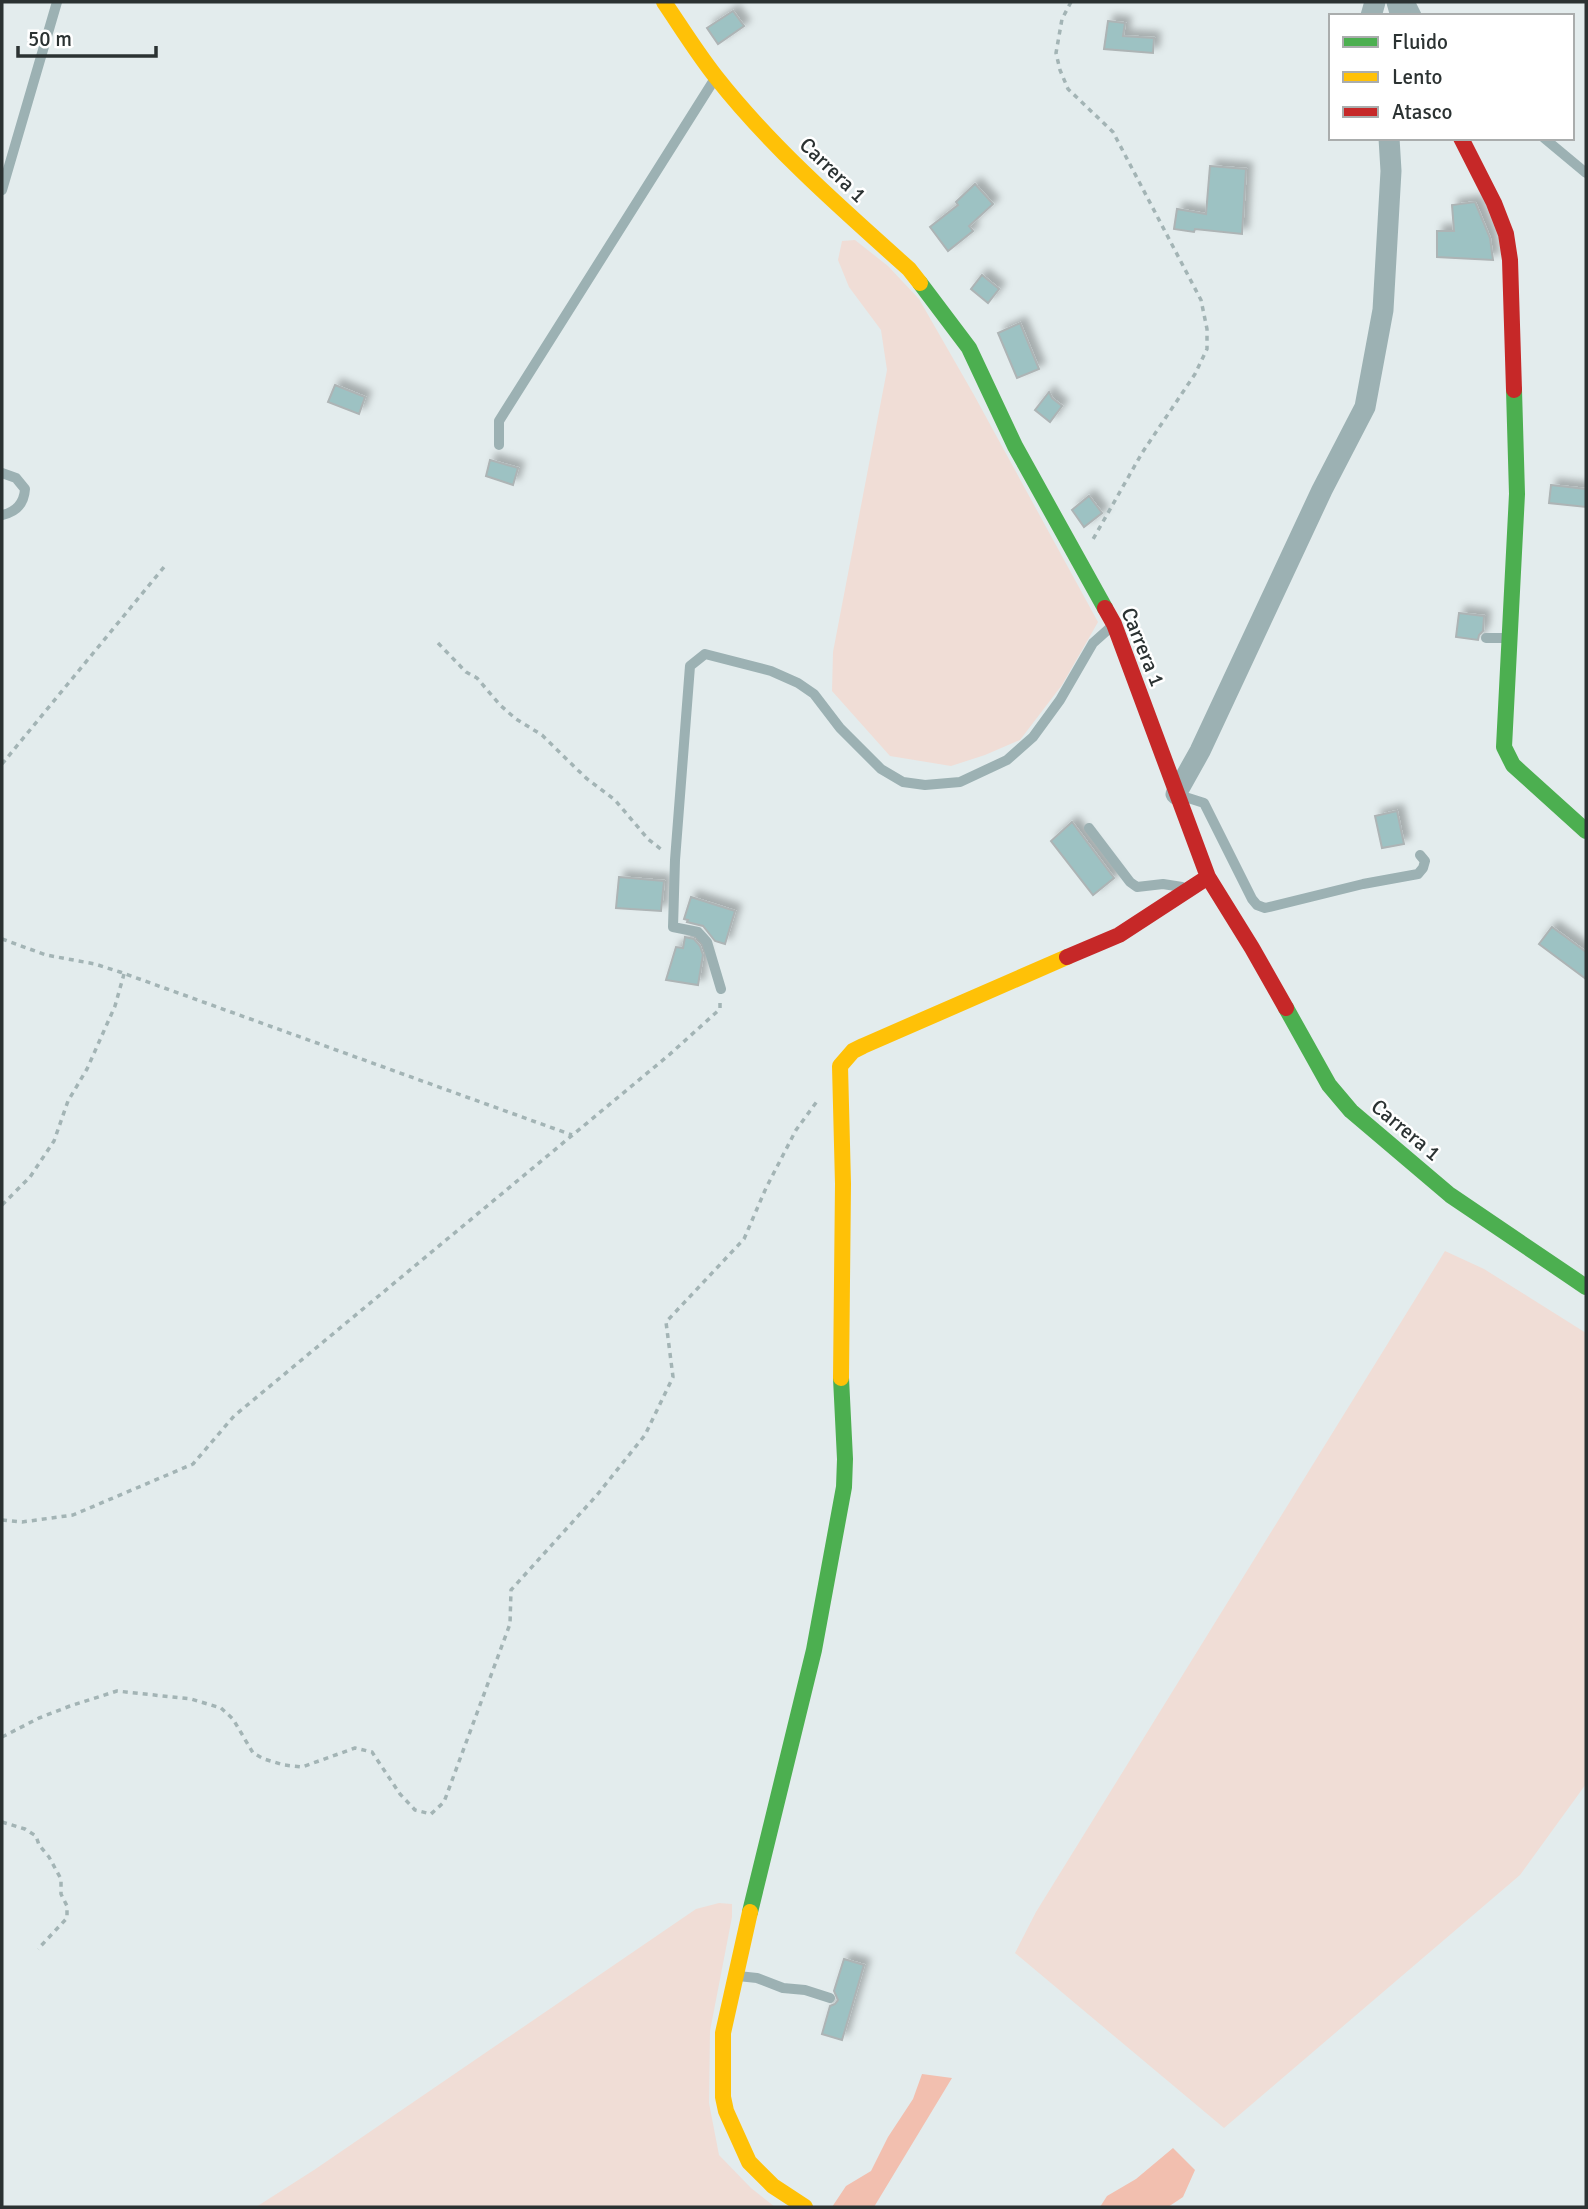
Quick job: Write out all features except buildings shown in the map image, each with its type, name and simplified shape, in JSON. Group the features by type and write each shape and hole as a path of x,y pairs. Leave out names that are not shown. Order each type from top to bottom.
{"street":[{"name":"Carrera 1","path":"664,2 716,77 823,192 909,269 969,348 1015,446 1114,624 1209,877 1329,1085 1351,1111 1450,1195 1586,1287"},
{"path":"1177,794 1200,751 1322,490 1365,407 1383,310 1391,171 1389,140"},
{"path":"1462,140 1494,202 1506,234 1510,260 1517,494 1504,747 1513,765 1586,831"},
{"path":"805,2207 773,2186 749,2162 726,2111 723,2097 723,2033 814,1650 844,1487 841,1383 843,1184 839,1072 844,1059 853,1051 1119,935 1209,877"}],"lane":[{"path":"2,190 57,2"},
{"path":"499,445 499,421 716,77"},
{"path":"1546,140 1586,173"},
{"path":"2,472 16,478 25,489 17,509 2,515"},
{"path":"721,989 707,943 698,932 673,927 675,860 690,666 705,654 771,671 798,683 814,694 840,728 881,769 903,782 925,785 960,782 1007,760 1034,737 1060,700 1093,643 1114,624"},
{"path":"1486,638 1510,638"},
{"path":"1177,794 1204,803 1252,899 1265,908 1363,884 1418,874 1425,861 1420,855"},
{"path":"1089,828 1130,882 1137,887 1163,884 1191,889"},
{"path":"735,1975 757,1978 783,1988 805,1990 830,1998"}],"path":[{"path":"1070,2 1062,19 1056,53 1060,70 1068,89 1113,132 1201,300 1207,330 1206,349 1195,374 1142,453 1091,543 1091,552 1082,566"},
{"path":"2,764 164,567"},
{"path":"438,643 466,672 477,678 500,705 542,735 586,778 615,800 648,839 675,860"},
{"path":"2,939 46,955 95,964 572,1135"},
{"path":"2,1205 30,1177 54,1141 68,1101 87,1069 115,1006 124,974"},
{"path":"2,1520 22,1522 73,1515 193,1464 234,1416 669,1055 720,1009 721,989"},
{"path":"2,1737 39,1718 117,1691 191,1699 221,1709 233,1719 253,1753 284,1765 302,1767 355,1748 372,1752 415,1810 431,1814 444,1802 510,1624 511,1590 597,1495 645,1435 673,1377 666,1322 744,1239 766,1188 796,1130 839,1072"},
{"path":"2,1822 25,1829 36,1836 61,1879 61,1894 67,1906 67,1918 38,1950"}],"shaded area":[{"path":"855,240 888,266 919,299 1098,622 1062,685 1020,740 951,766 890,756 832,691 833,652 887,370 881,330 849,287 838,260 842,241"},
{"path":"1445,1251 1484,1269 1586,1333 1586,1784 1520,1875 1224,2128 1015,1953 1036,1912"},
{"path":"719,1903 732,1904 732,1917 710,2031 709,2103 719,2155 751,2188 775,2207 256,2207 696,1909"},
{"path":"922,2074 952,2078 874,2207 832,2207 846,2186 871,2171 888,2137 913,2099"},
{"path":"1173,2148 1195,2170 1183,2197 1168,2207 1100,2207 1107,2196 1136,2179"}],"traffic: fast":[{"path":"920,283 969,348 1015,446 1105,608"},
{"path":"1514,390 1517,494 1504,747 1513,765 1586,831"},
{"path":"1286,1008 1329,1085 1351,1111 1450,1195 1586,1287"},
{"path":"750,1912 814,1650 844,1487 841,1378"}],"traffic: slow":[{"path":"664,2 709,68 737,103 808,177 909,269 920,283"},
{"path":"841,1378 843,1184 840,1066 853,1051 863,1046 1067,957"},
{"path":"750,1912 723,2033 723,2097 726,2111 749,2162 773,2186 805,2207"}],"traffic: jam":[{"path":"1462,140 1494,203 1506,234 1510,260 1514,390"},
{"path":"1105,608 1114,624 1208,877 1286,1008"},
{"path":"1067,957 1119,935 1208,877"}]}
